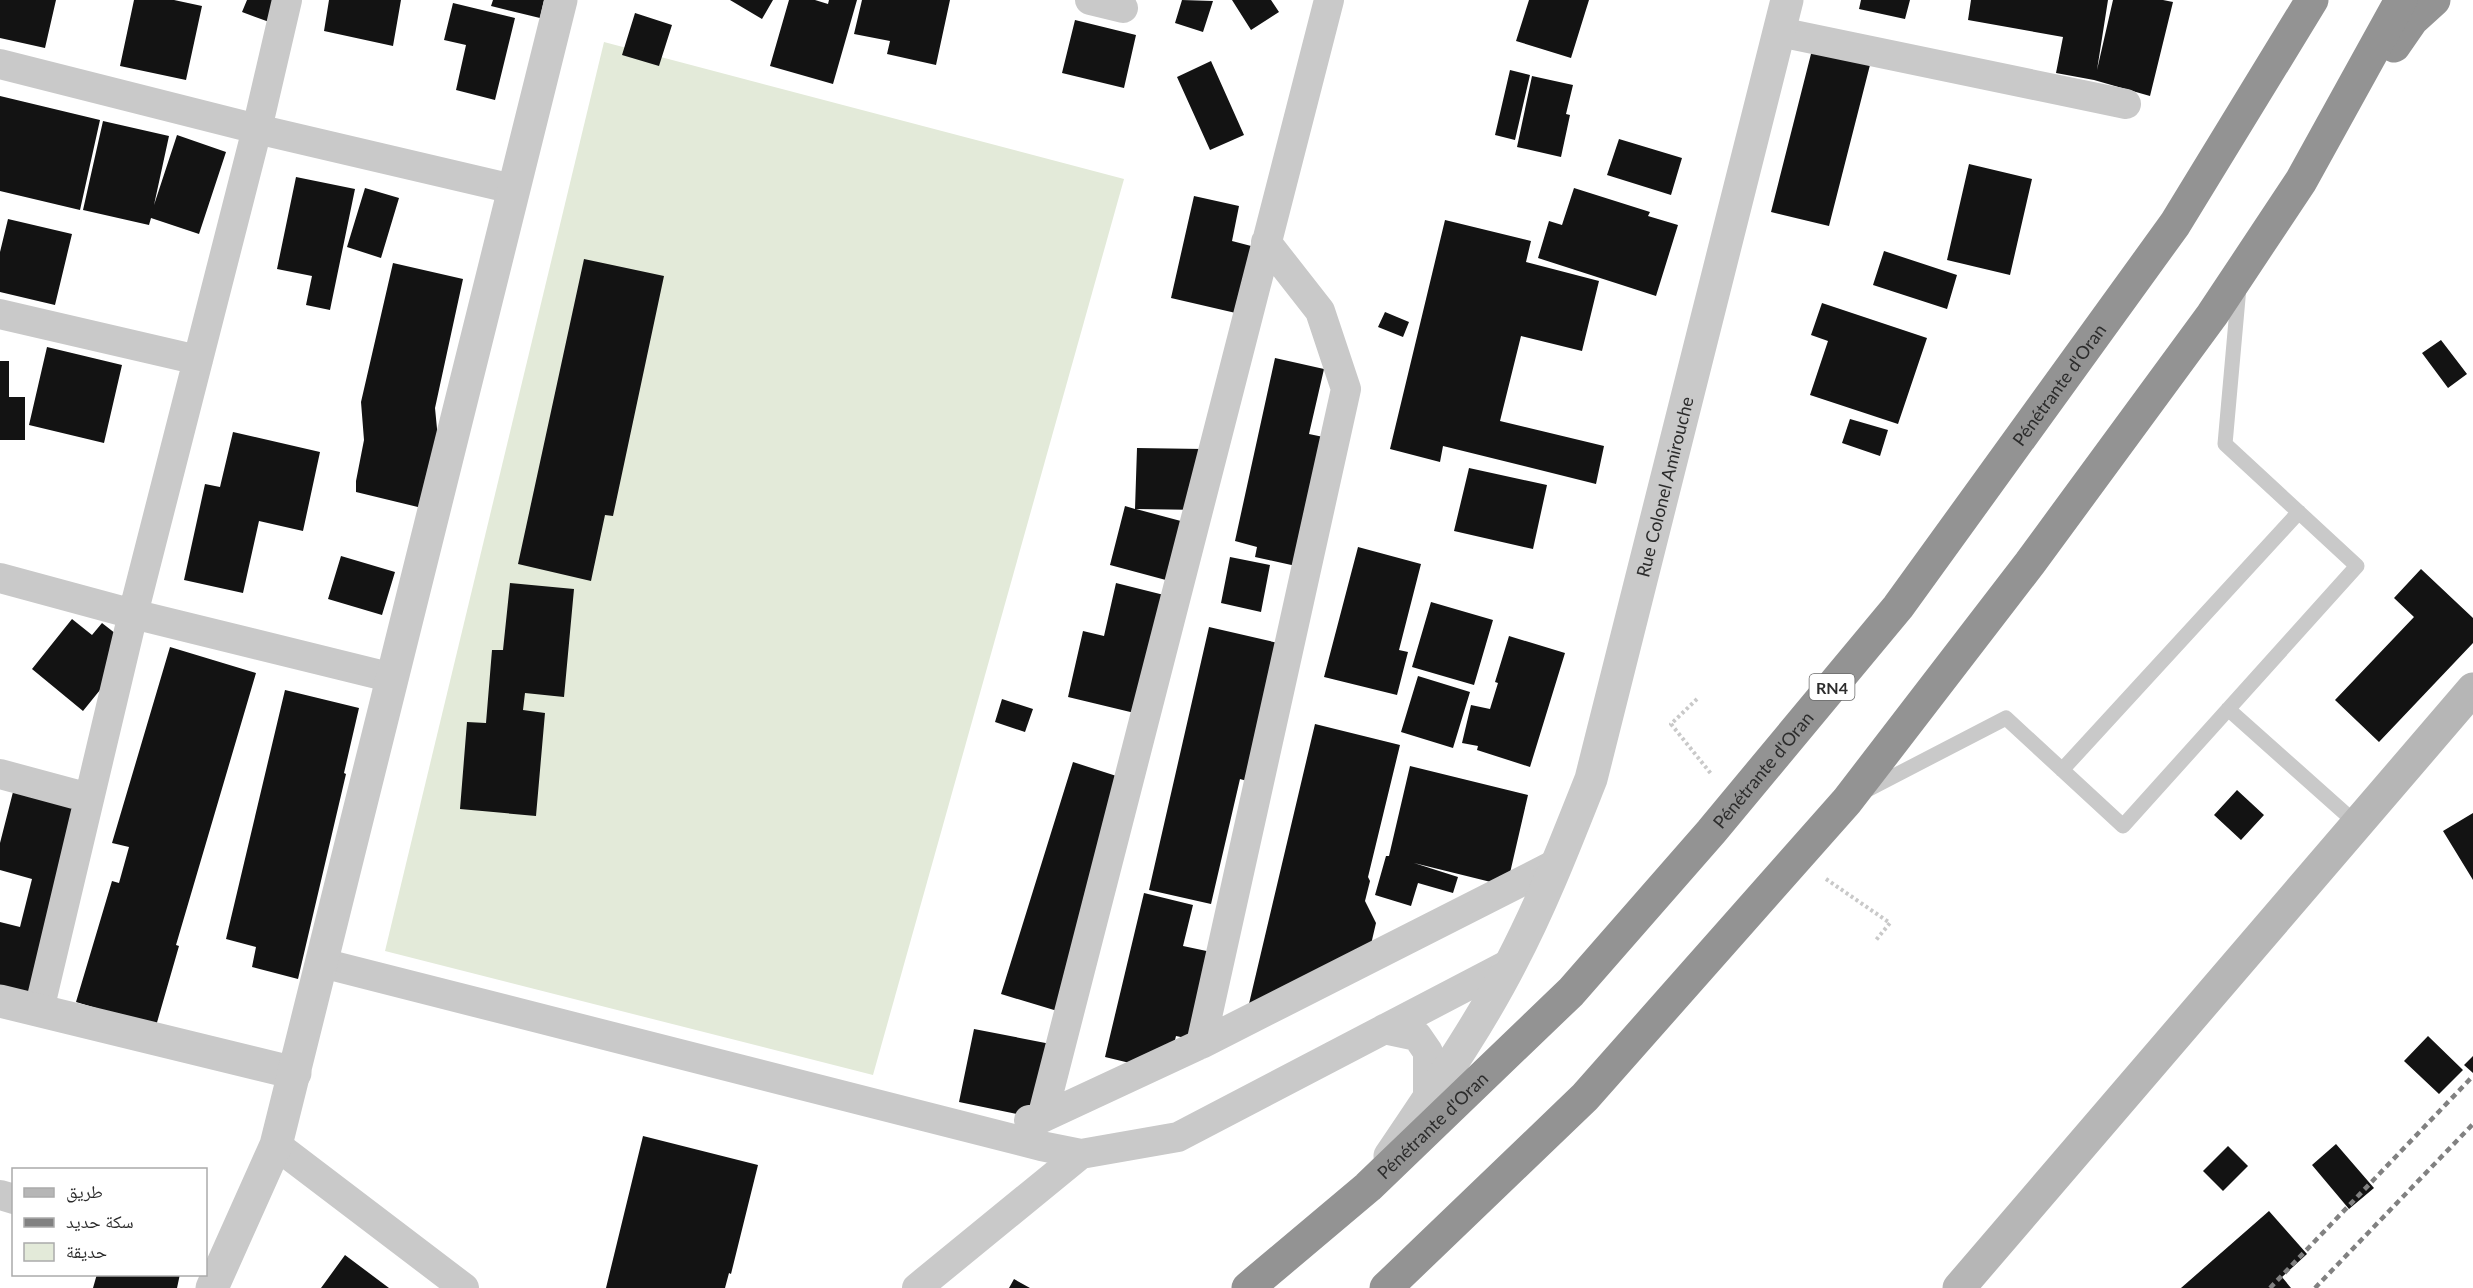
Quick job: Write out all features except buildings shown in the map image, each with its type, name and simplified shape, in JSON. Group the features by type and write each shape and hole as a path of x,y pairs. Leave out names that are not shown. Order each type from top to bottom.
{"highway":[{"name":"Pénétrante d'Oran","path":"1248,1288 1368,1187 1571,992 1712,832 1898,607 2175,224 2312,0"},
{"path":"2301,181 2401,0"},
{"path":"1386,1288 1586,1097 1847,801 2030,563 2212,315 2412,20 2434,0"}],"main road":[{"path":"1959,1288 2473,689"}],"street":[{"path":"39,1010 133,614 257,129 287,0"},
{"path":"214,1267 276,1145 561,0"},
{"path":"1090,0 1123,8"},
{"path":"1042,1118 1329,0"},
{"name":"Rue Colonel Amirouche","path":"1368,1187 1458,1056 1511,963 1558,863 1591,779 1787,0"},
{"path":"1779,32 2126,104"},
{"path":"0,64 257,129 513,189"},
{"path":"1201,1044 1346,389 1320,311 1266,242"},
{"path":"0,314 198,360"},
{"path":"0,578 133,614 393,678"},
{"path":"0,774 89,798"},
{"path":"975,1128 1042,1118 1201,1044 1558,863"},
{"path":"322,963 1041,1146 1081,1154 1178,1137 1511,963"},
{"path":"0,1000 295,1073"},
{"path":"1384,1029 1417,1036 1428,1052 1428,1099"},
{"path":"276,1145 464,1288"},
{"path":"917,1288 1081,1154"}],"lane":[{"path":"1847,801 2006,718 2123,826 2357,566 2225,444 2241,272"},
{"path":"2062,770 2299,512"},
{"path":"2228,708 2357,825"}],"path":[{"path":"1697,699 1671,724 1706,770"},
{"path":"1836,888 1890,923 1876,940"}],"green space":[{"path":"604,42 1124,179 873,1075 385,951"}],"railway":[{"path":"2270,1288 2473,1076"},
{"path":"2315,1288 2473,1124"}]}
